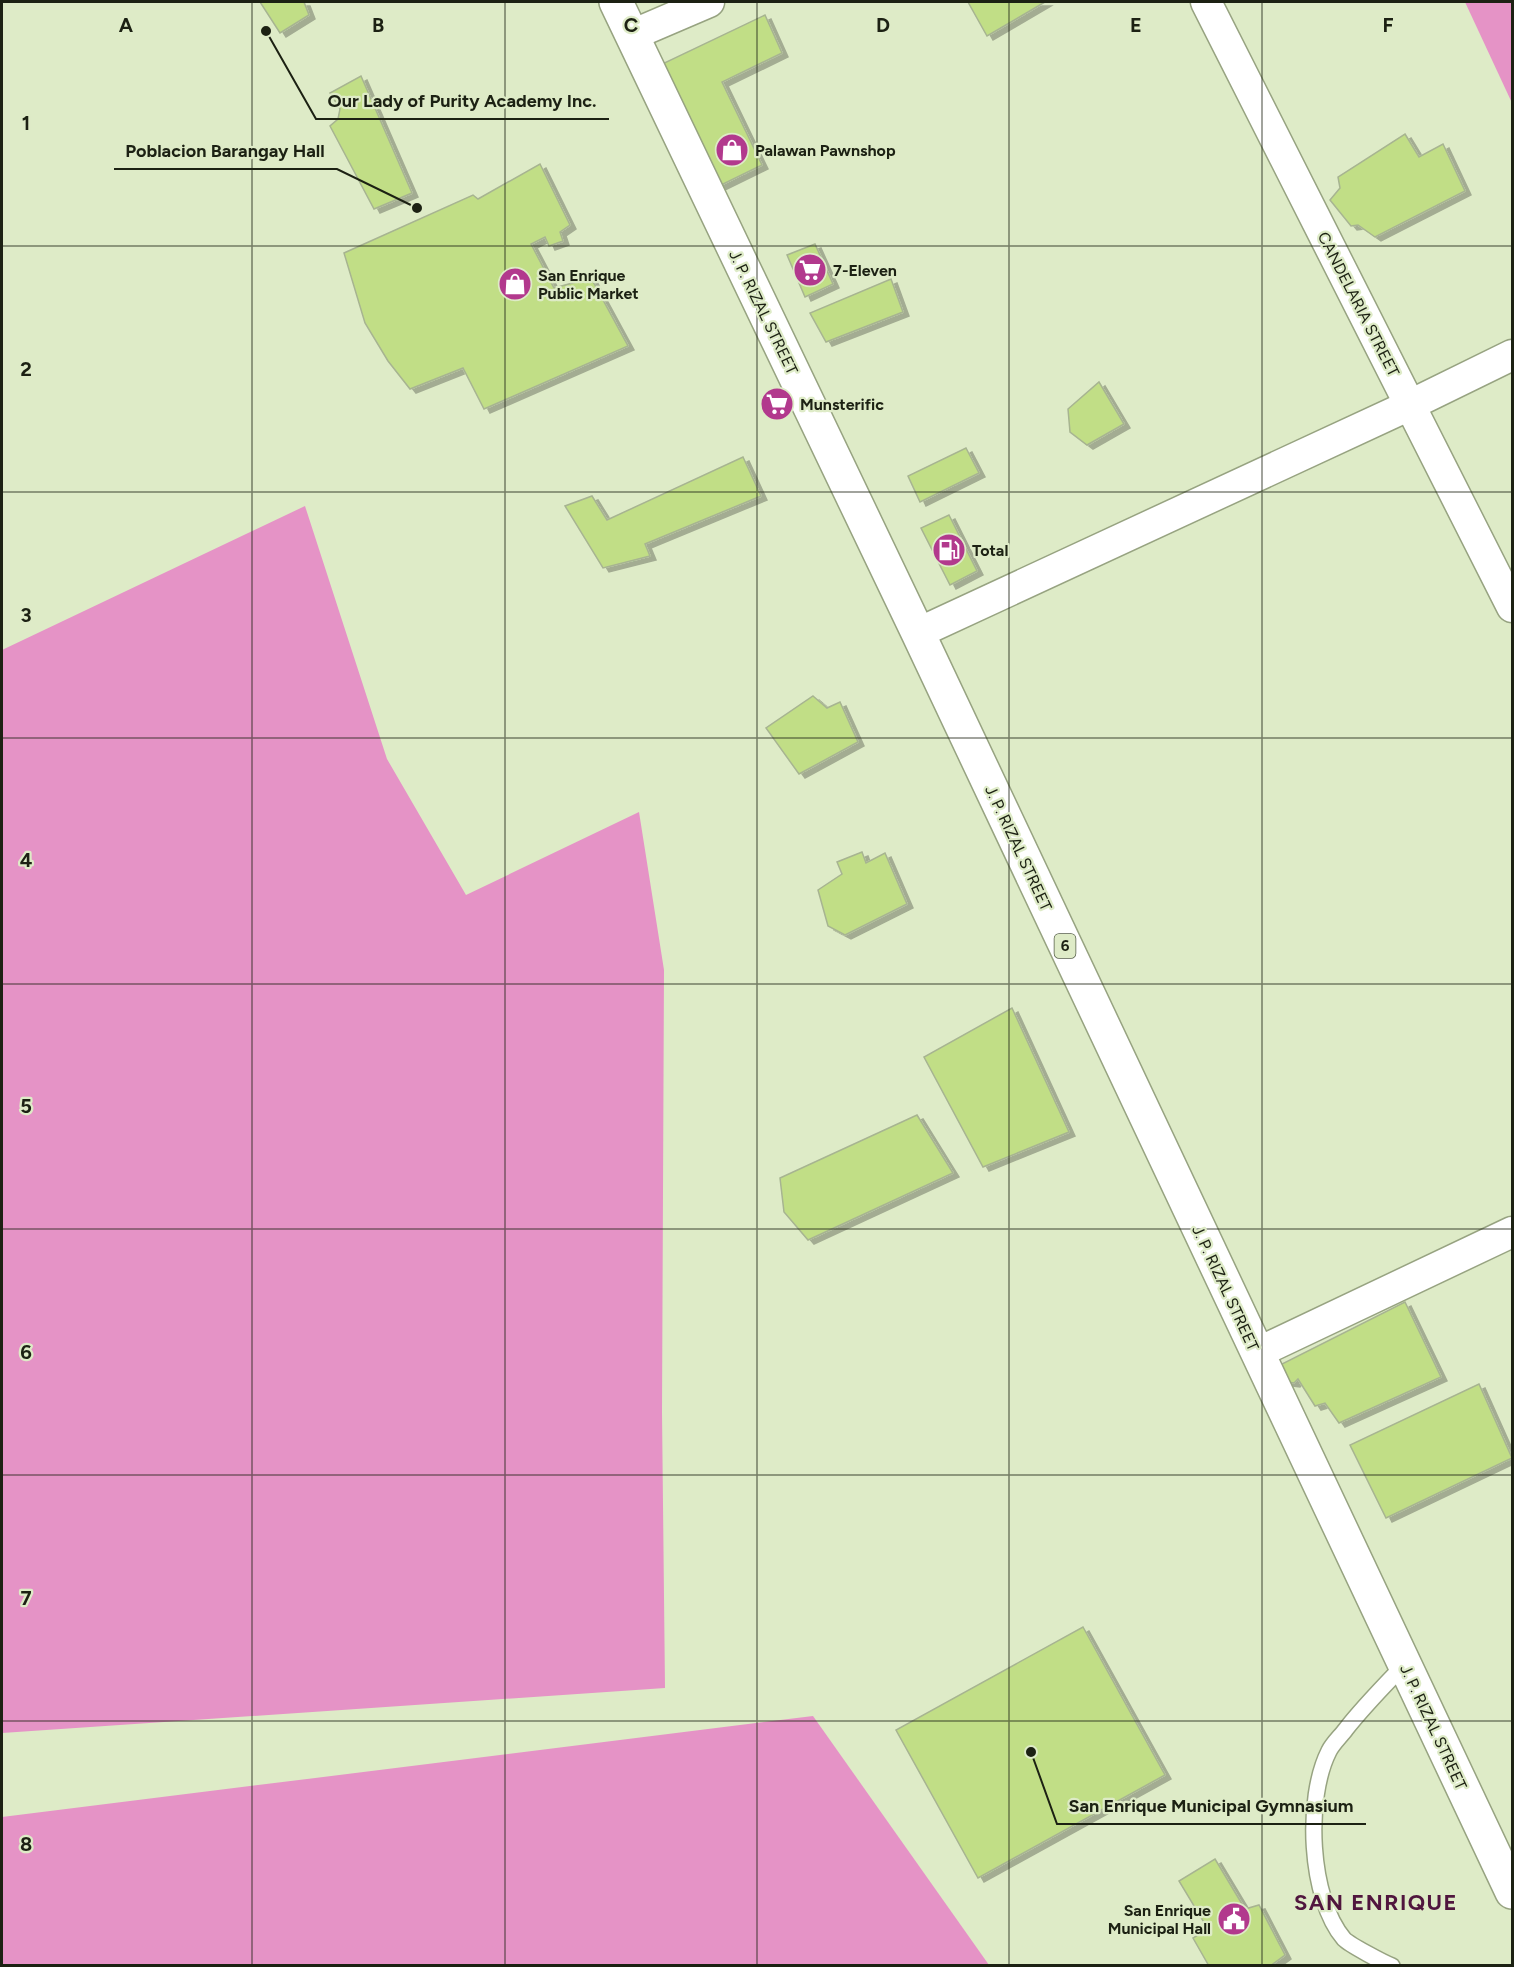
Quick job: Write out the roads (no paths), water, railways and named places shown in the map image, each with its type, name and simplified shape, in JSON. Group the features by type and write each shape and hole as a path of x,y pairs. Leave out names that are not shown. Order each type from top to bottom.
{"highway":[{"name":"J. P. RIZAL STREET","path":"616,2 918,633 1512,1892"}],"street":[{"path":"632,35 709,2"},
{"name":"CANDELARIA STREET","path":"1206,2 1512,607"},
{"path":"918,633 1410,405 1512,355"},
{"path":"1257,1353 1512,1232"}],"lane":[{"path":"1392,1965 1345,1941 1328,1914 1318,1884 1314,1821 1318,1782 1330,1750 1364,1707 1404,1665"}],"place":[{"name":"Our Lady of Purity Academy Inc.","path":"266,31"},
{"name":"Palawan Pawnshop","path":"732,150"},
{"name":"Poblacion Barangay Hall","path":"417,208"},
{"name":"7-Eleven","path":"810,270"},
{"name":"San Enrique Public Market","path":"515,284"},
{"name":"Munsterific","path":"777,404"},
{"name":"Total","path":"949,550"},
{"name":"San Enrique Municipal Gymnasium","path":"1031,1752"},
{"name":"San Enrique Municipal Hall","path":"1234,1919"}],"district":[{"name":"SAN ENRIQUE","path":"1376,1902"}]}
